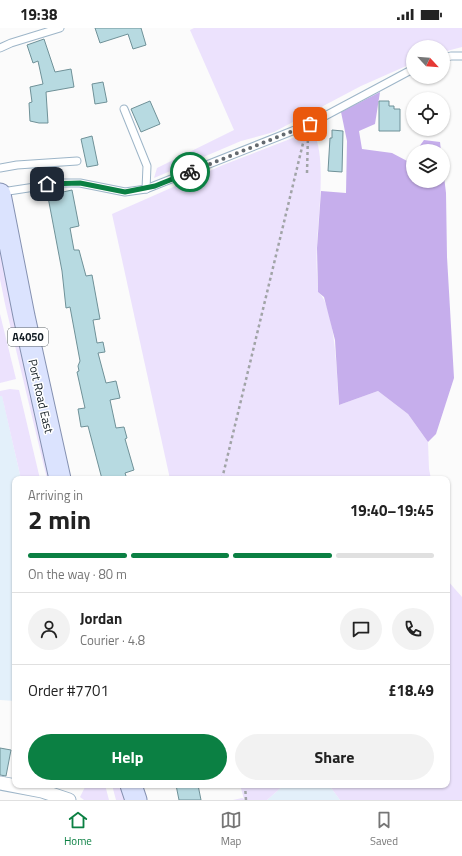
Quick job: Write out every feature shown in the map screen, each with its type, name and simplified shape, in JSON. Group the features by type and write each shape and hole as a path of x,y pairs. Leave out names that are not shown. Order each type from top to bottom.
{"main road":[{"name":"Port Road East","path":"0,193 21,302 59,476"},
{"path":"133,788 136,800"}],"street":[{"path":"0,783 12,785"},
{"path":"26,788 42,791 69,800"}],"lane":[{"path":"0,48 11,43 60,28"},
{"path":"450,56 462,56"},
{"path":"0,193 61,183 80,183 125,192 146,189 305,126 406,73"},
{"path":"124,109 147,166 146,189"},
{"path":"0,168 17,165 77,161"}],"path":[{"path":"305,126 307,174"},
{"path":"223,476 305,134 305,126"},
{"path":"245,788 246,800"}],"shaded area":[{"path":"194,28 462,28 462,47 450,50 450,40 406,40 406,66 361,86 274,132 241,141 154,178 157,168 234,130 190,30"},
{"path":"380,92 375,124 359,131 362,149 392,153 406,160 406,188 445,188 447,257 454,378 436,434 428,442 408,414 378,391 339,405 335,340 324,297 318,292 317,248 321,191 346,193 347,141 341,112"},
{"path":"308,132 313,132 320,155 321,170 317,257 318,292 324,300 329,312 332,327 339,405 378,391 408,414 428,442 430,476 169,476 112,214 223,165"},
{"path":"424,140 440,142 440,144 421,144"},
{"path":"0,237 51,476 46,476 0,279"},
{"path":"0,314 16,379 0,383"},
{"path":"10,389 19,390 39,476 20,476 0,391"},
{"path":"2,395 20,476 12,476 12,701 0,700 0,396"},
{"path":"450,583 462,597 462,800 340,800 331,788 450,788"},
{"path":"84,788 106,788 109,800 84,800 80,797"},
{"path":"113,788 124,788 127,800 116,800"},
{"path":"241,788 281,788 267,800 233,800 244,799"},
{"path":"281,788 331,788 340,800 267,800"}],"building":[{"path":"95,28 141,28 146,45 133,49 128,34 100,43"},
{"path":"44,39 55,72 71,69 74,87 46,92 48,123 39,123 30,121 29,103 32,102 30,87 43,84 38,61 33,63 27,45"},
{"path":"103,82 107,102 95,104 92,84"},
{"path":"150,101 160,124 141,132 131,109"},
{"path":"379,101 389,101 389,106 394,106 394,109 400,109 400,131 379,131"},
{"path":"332,130 343,131 342,172 328,171 330,138 332,138"},
{"path":"92,136 98,165 87,167 81,139"},
{"path":"50,169 61,169 62,178 51,180"},
{"path":"61,188 63,192 72,190 79,226 70,228 74,250 79,250 86,276 92,275 100,319 93,320 97,343 103,342 105,352 98,353 106,383 116,381 120,398 110,400 116,428 124,427 127,438 125,439 134,470 125,473 126,476 101,476 88,426 81,427 78,409 85,408 77,372 79,371 78,366 80,361 70,307 66,308 62,271 48,197 52,196 52,189"},
{"path":"0,748 11,750 6,776 0,775"},
{"path":"177,788 199,788 201,800 179,800"}],"way so far":[{"path":"190,172 310,124"}],"route":[{"path":"47,184 80,183 125,192 146,189 190,172"}]}
